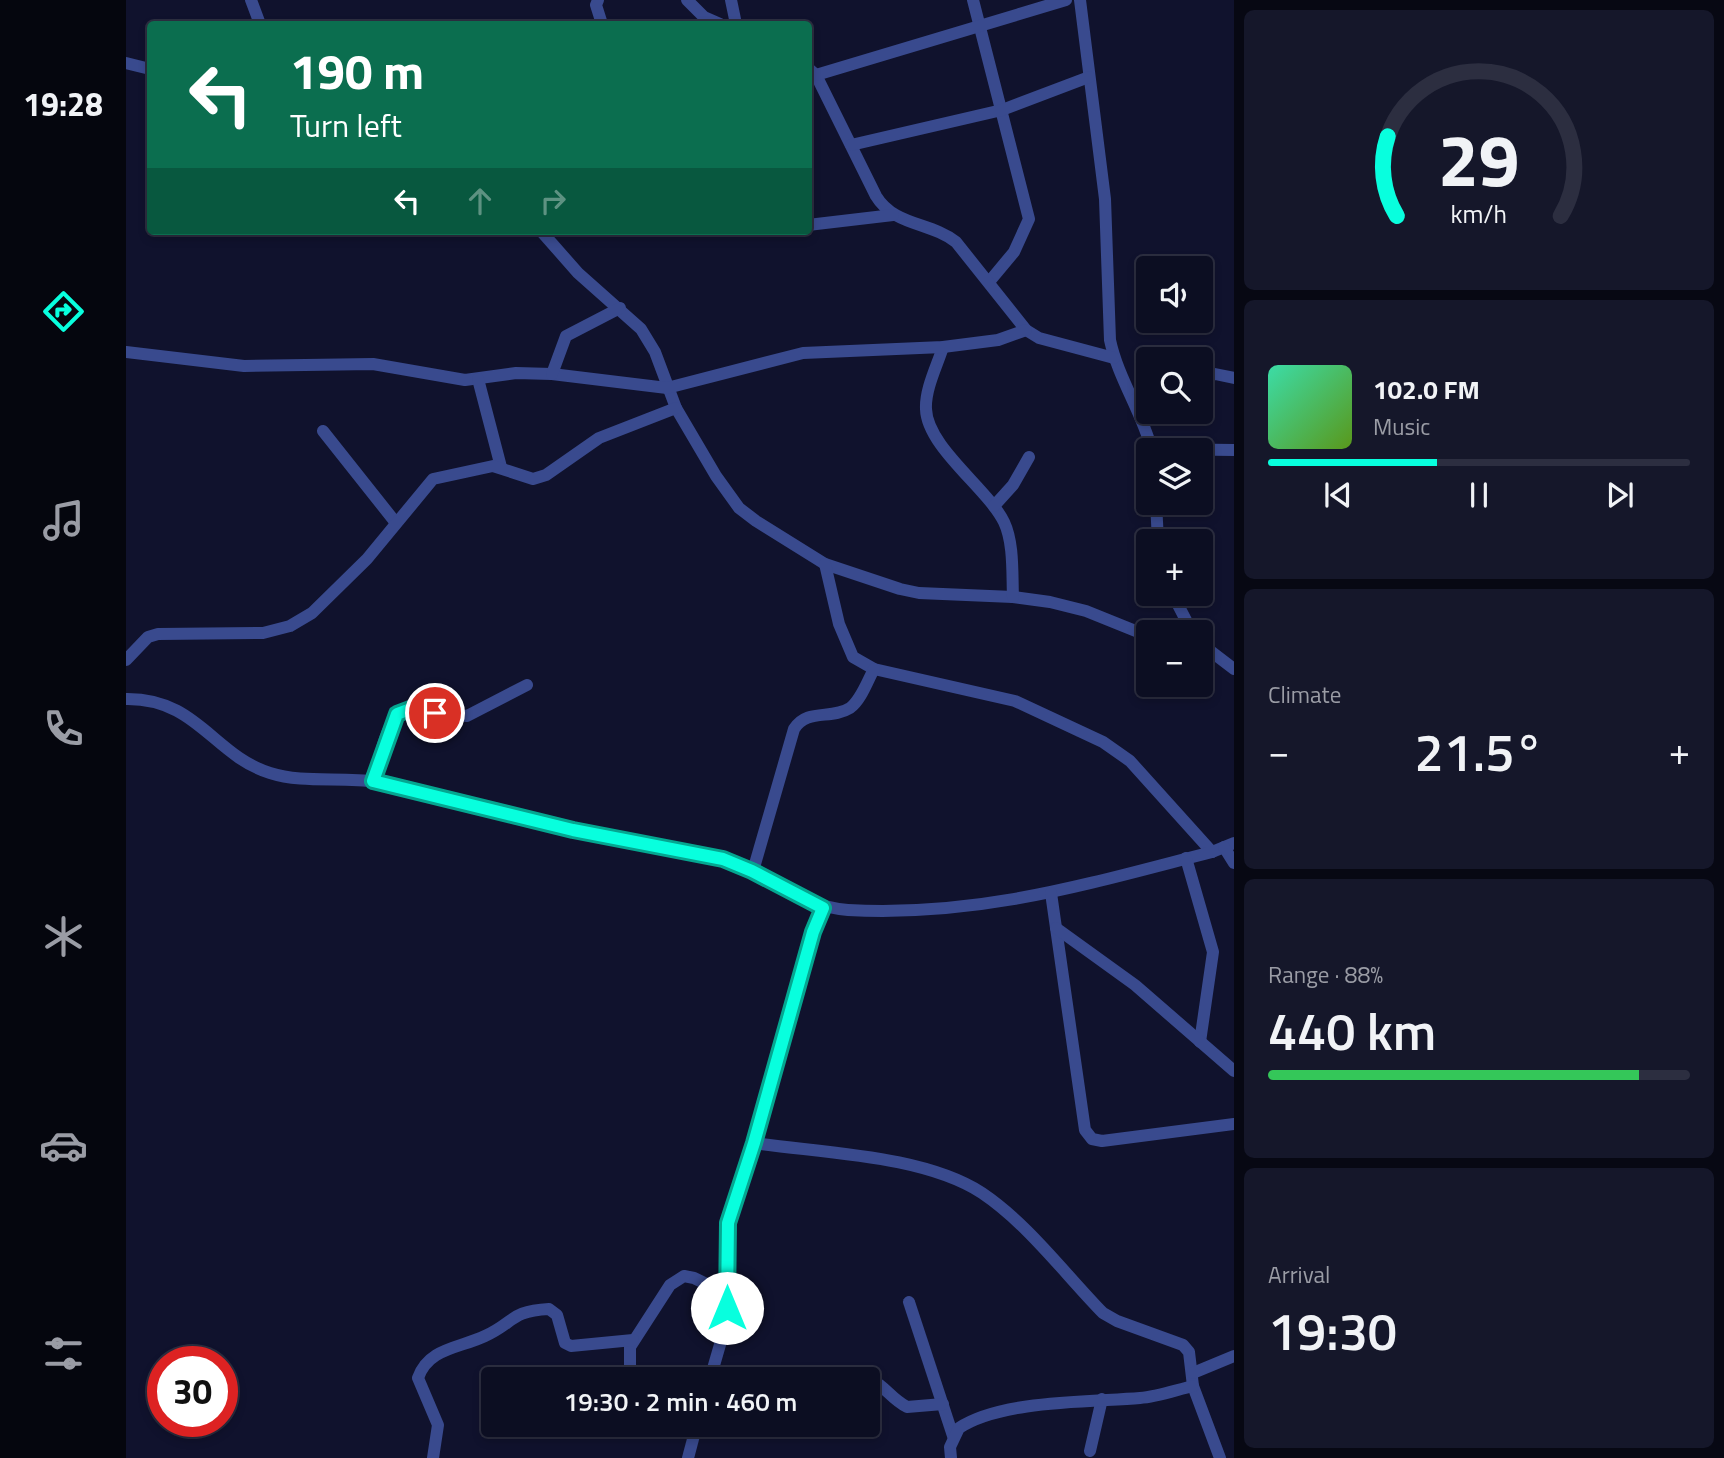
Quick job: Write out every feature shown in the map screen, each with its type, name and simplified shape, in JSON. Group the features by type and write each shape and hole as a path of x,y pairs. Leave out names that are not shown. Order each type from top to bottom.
{"street":[{"path":"251,0 259,21"},
{"path":"598,0 596,5 601,21"},
{"path":"687,0 704,16 714,21"},
{"path":"731,0 735,21"},
{"path":"973,0 1029,219 1014,252 989,282"},
{"path":"893,215 876,196 812,71 1066,0"},
{"path":"1080,0 1105,199 1114,358 1135,400 1148,438"},
{"path":"126,62 147,68"},
{"path":"851,145 1002,110 1089,76"},
{"path":"812,225 893,215 946,234 965,252 1026,330 1039,338 1114,358"},
{"path":"545,235 578,273 620,308 649,340 676,408 716,476 739,508 825,564 919,593 1013,597 1086,611 1136,631"},
{"path":"552,374 566,336 620,308"},
{"path":"126,352 244,366 373,364 452,378 478,379 516,373 552,374 667,388 803,353 943,347 998,340 1026,330"},
{"path":"943,347 927,398 927,417 964,475 994,506 1006,526 1013,597"},
{"path":"1213,374 1234,378"},
{"path":"478,379 501,467"},
{"path":"126,660 148,637 158,634 263,633 290,626 312,613 367,559 433,479 486,467 501,467 533,479 545,475 599,438 676,408"},
{"path":"323,431 396,523"},
{"path":"1213,450 1234,450"},
{"path":"994,506 1013,485 1029,457"},
{"path":"825,564 846,644 853,657 874,669 1015,701 1103,742 1130,761 1223,847 1234,863"},
{"path":"1213,653 1234,669"},
{"path":"752,871 799,720 810,715 848,709 856,702 874,669"},
{"path":"373,781 393,723 397,714 405,709 467,716 527,685"},
{"path":"128,697 158,703 190,716 236,755 268,773 293,778 373,781 573,830 723,859 823,908 960,908 1051,893 1223,847"},
{"path":"1186,858 1213,952 1200,1042"},
{"path":"1051,893 1085,1130 1092,1139 1102,1141 1234,1124"},
{"path":"713,1367 726,1324 728,1223 754,1143 805,959 823,908"},
{"path":"1056,928 1135,985 1234,1071"},
{"path":"754,1143 921,1167 968,1185 1014,1218 1103,1312 1117,1321 1183,1345 1189,1352 1193,1380 1220,1458"},
{"path":"629,1367 628,1356 634,1340 664,1292 677,1279 694,1278 727,1294"},
{"path":"909,1302 953,1436 951,1458"},
{"path":"433,1458 438,1425 418,1378 436,1354 485,1336 517,1314 549,1309 557,1315 565,1343 571,1346 634,1340"},
{"path":"953,1436 958,1428 979,1418 1054,1403 1147,1397 1193,1380 1234,1356"},
{"path":"880,1384 906,1407 943,1404"},
{"path":"1090,1451 1102,1399"},
{"path":"688,1458 694,1437"}],"route":[{"path":"435,713 413,708 397,714 373,781 573,830 723,859 771,880 823,908 813,932 754,1143 733,1200 728,1223 727,1308"}]}
